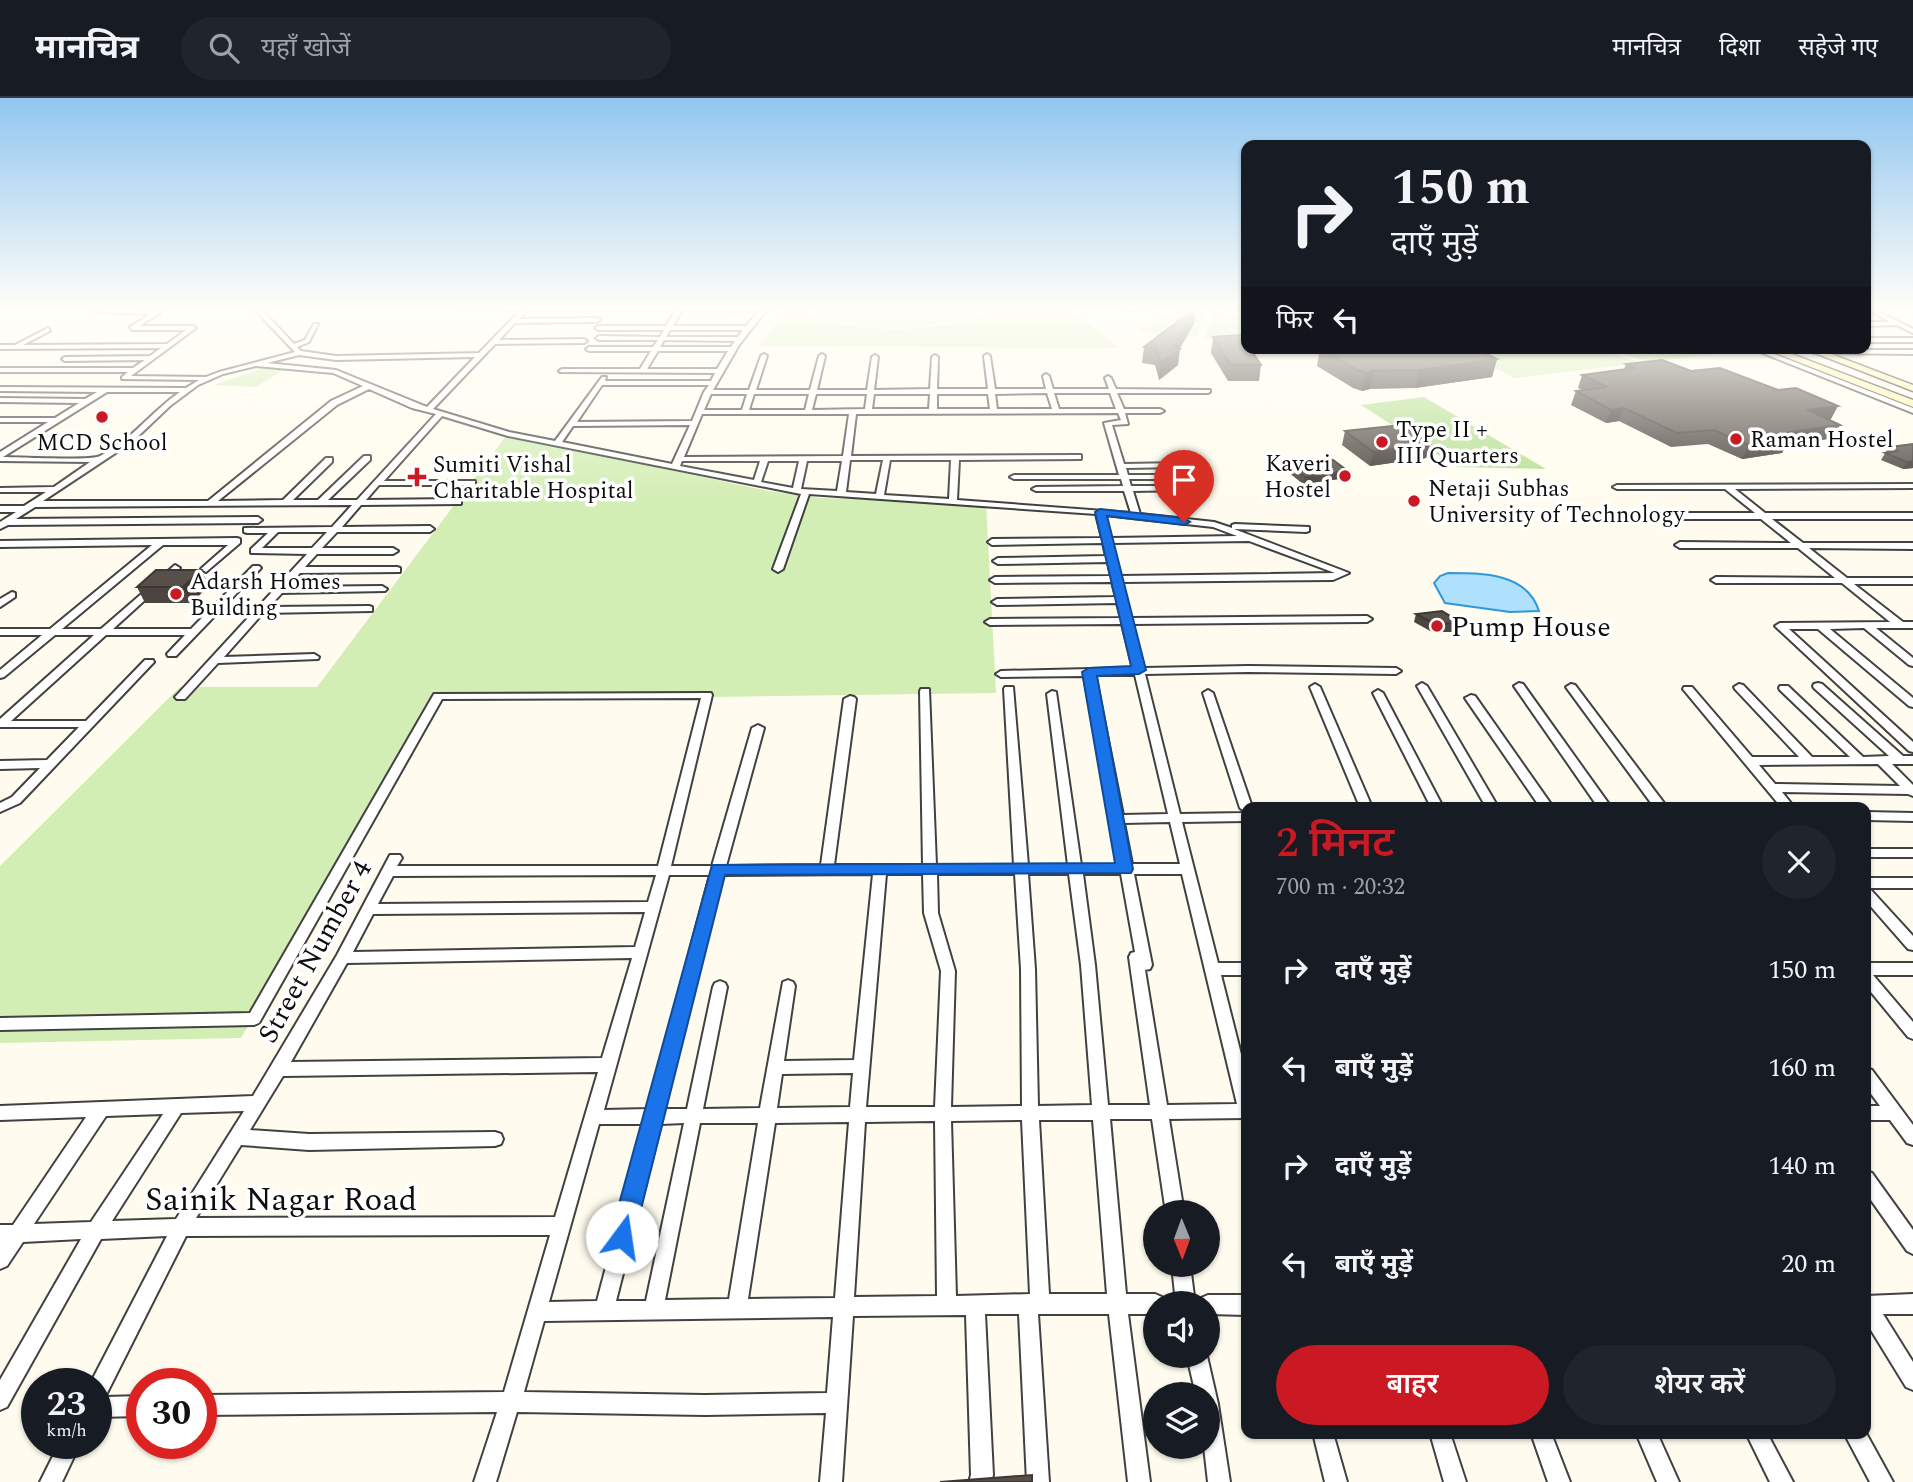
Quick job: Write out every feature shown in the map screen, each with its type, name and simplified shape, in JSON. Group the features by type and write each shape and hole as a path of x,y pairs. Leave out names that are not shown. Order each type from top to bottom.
{"main road":[{"path":"1831,373 1913,404"},
{"path":"1852,373 1913,396"},
{"path":"1872,373 1913,388"}],"street":[{"path":"0,457 132,373"},
{"path":"3,524 134,436 152,417 187,390 207,378 226,373"},
{"path":"338,373 428,410 508,434 676,463 801,491 1100,512 1221,527 1306,529"},
{"path":"428,410 465,373"},
{"path":"558,444 608,373"},
{"path":"676,463 717,373"},
{"path":"744,411 758,373"},
{"path":"808,411 818,373"},
{"path":"868,411 873,373"},
{"path":"933,411 934,373"},
{"path":"990,373 994,411"},
{"path":"1815,373 1913,411"},
{"path":"1046,376 1056,411"},
{"path":"124,378 207,378"},
{"path":"1108,378 1125,422 1108,423 1136,516"},
{"path":"600,383 711,383"},
{"path":"209,503 334,403 369,386"},
{"path":"0,389 187,390"},
{"path":"707,392 1208,391"},
{"path":"0,400 87,401"},
{"path":"841,495 853,411"},
{"path":"700,412 1160,411"},
{"path":"181,698 440,414"},
{"path":"0,420 56,420"},
{"path":"571,424 695,423"},
{"path":"0,443 18,444"},
{"path":"0,457 98,460"},
{"path":"676,463 765,458 1078,457"},
{"path":"320,503 367,458"},
{"path":"757,483 765,458"},
{"path":"778,569 801,491 804,458"},
{"path":"879,498 887,458"},
{"path":"953,503 955,458"},
{"path":"206,569 258,520 329,460"},
{"path":"1119,463 1179,462"},
{"path":"1014,477 1187,477"},
{"path":"376,484 472,483"},
{"path":"1617,487 1913,486"},
{"path":"1727,487 1844,581 1908,626"},
{"path":"1036,489 1191,488"},
{"path":"0,489 55,489"},
{"path":"0,509 209,503 458,502"},
{"path":"1100,512 1241,1088"},
{"path":"1645,516 1913,516"},
{"path":"3,524 258,520"},
{"path":"995,580 1343,575 1335,568 1221,527"},
{"path":"247,530 430,529"},
{"path":"276,530 254,551 393,551"},
{"path":"992,542 1257,539"},
{"path":"0,544 235,542"},
{"path":"0,675 160,543"},
{"path":"1680,545 1913,546"},
{"path":"998,561 1112,559"},
{"path":"1,724 175,568"},
{"path":"172,654 256,568"},
{"path":"296,570 397,570"},
{"path":"1716,580 1913,581"},
{"path":"278,590 382,589"},
{"path":"0,604 12,595"},
{"path":"997,602 1121,600"},
{"path":"259,610 369,609"},
{"path":"990,622 1367,619"},
{"path":"1820,625 1913,704"},
{"path":"1866,625 1913,663"},
{"path":"1908,626 1780,626 1913,748"},
{"path":"0,632 195,632"},
{"path":"215,660 314,657"},
{"path":"0,807 16,800 149,662"},
{"path":"1000,674 1139,670 1396,671"},
{"path":"1089,672 1140,961 1172,1200"},
{"path":"1422,686 1489,802"},
{"path":"1519,686 1601,802"},
{"path":"1818,686 1907,761"},
{"path":"1315,687 1364,802"},
{"path":"1571,687 1657,802"},
{"path":"1739,687 1808,760"},
{"path":"1784,688 1861,761"},
{"path":"1010,689 1028,982 1038,1482"},
{"path":"1688,689 1784,802"},
{"path":"925,691 928,869 932,918 948,971 943,1114 947,1305"},
{"path":"1208,693 1244,802"},
{"path":"1378,693 1434,802"},
{"path":"1052,694 1076,869 1102,1112 1117,1304 1139,1482"},
{"path":"0,1024 254,1019 438,696 707,695 654,907 511,1402 485,1482"},
{"path":"1471,698 1544,802"},
{"path":"827,869 850,699"},
{"path":"1,724 89,724"},
{"path":"604,1310 718,869 758,728"},
{"path":"1750,761 1907,761"},
{"path":"1882,761 1912,791"},
{"path":"0,765 49,764"},
{"path":"1772,788 1912,791"},
{"path":"1871,816 1913,817"},
{"path":"1116,820 1241,817"},
{"path":"1871,853 1913,853"},
{"name":"Street Number 4","path":"109,1368 181,1227 279,1069 392,865 664,870"},
{"path":"831,1482 861,1066 880,869"},
{"path":"664,870 1188,869"},
{"path":"1871,883 1913,883"},
{"path":"1871,899 1913,945"},
{"path":"368,909 654,907"},
{"path":"342,958 641,952"},
{"path":"1213,970 1241,969"},
{"path":"1871,969 1913,969"},
{"path":"1871,982 1913,1033"},
{"path":"737,1308 788,986"},
{"path":"654,1310 720,987"},
{"path":"279,1069 608,1065"},
{"path":"775,1068 861,1066"},
{"path":"1871,1082 1913,1138"},
{"path":"0,1113 258,1102"},
{"path":"0,1401 96,1230 177,1106"},
{"path":"0,1260 8,1234 100,1109"},
{"path":"594,1117 1241,1109"},
{"path":"1871,1113 1894,1114"},
{"path":"237,1137 309,1142 495,1139"},
{"path":"1871,1186 1913,1245"},
{"name":"Sainik Nagar Road","path":"8,1234 181,1227 562,1226"},
{"path":"537,1312 1143,1304"},
{"path":"1871,1305 1913,1304"},
{"path":"975,1305 982,1475 980,1482"},
{"path":"1220,1305 1241,1305"},
{"path":"1871,1313 1913,1380"},
{"path":"217,1405 836,1403"},
{"path":"1325,1439 1336,1482"},
{"path":"1442,1439 1455,1482"},
{"path":"1543,1439 1559,1482"},
{"path":"1649,1439 1668,1482"},
{"path":"1759,1439 1782,1482"},
{"path":"1857,1439 1882,1482"},
{"path":"51,1482 62,1459"},
{"path":"1216,1459 1219,1482"}],"green space":[{"path":"250,373 279,373 256,387 213,385"},
{"path":"1504,373 1561,373 1515,378"},
{"path":"1424,397 1546,469 1457,467 1361,405"},
{"path":"507,435 769,491 822,498 986,503 996,693 434,701 241,1038 0,1043 0,866 180,687 317,687"}],"water":[{"path":"1448,573 1489,575 1514,582 1533,598 1539,611 1510,612 1445,603 1434,583 1440,576"}],"building":[{"path":"1600,373 1732,373 1778,390 1796,388 1838,406 1808,410 1840,425 1778,434 1789,439 1749,445 1714,430 1677,433 1624,408 1611,410 1576,391 1607,387 1582,375"},
{"path":"1402,425 1430,444 1373,452 1345,431"},
{"path":"1913,444 1913,461 1907,462 1885,453 1897,451 1889,447"},
{"path":"1333,460 1348,471 1305,477 1289,465"},
{"path":"156,570 201,570 183,587 137,587"},
{"path":"1442,611 1462,623 1435,624 1416,614"},
{"path":"1032,1475 1032,1482 940,1482"}],"place":[{"name":"MCD School","path":"102,417"},
{"name":"Raman Hostel","path":"1736,439"},
{"name":"Type II + III Quarters","path":"1382,442"},
{"name":"Kaveri Hostel","path":"1345,476"},
{"name":"Sumiti Vishal Charitable Hospital","path":"417,477"},
{"name":"Netaji Subhas University of Technology","path":"1414,501"},
{"name":"Adarsh Homes Building","path":"176,594"},
{"name":"Pump House","path":"1437,626"}],"route":[{"path":"622,1237 718,869 1125,869 1089,672 1139,670 1100,512 1184,522"}]}
